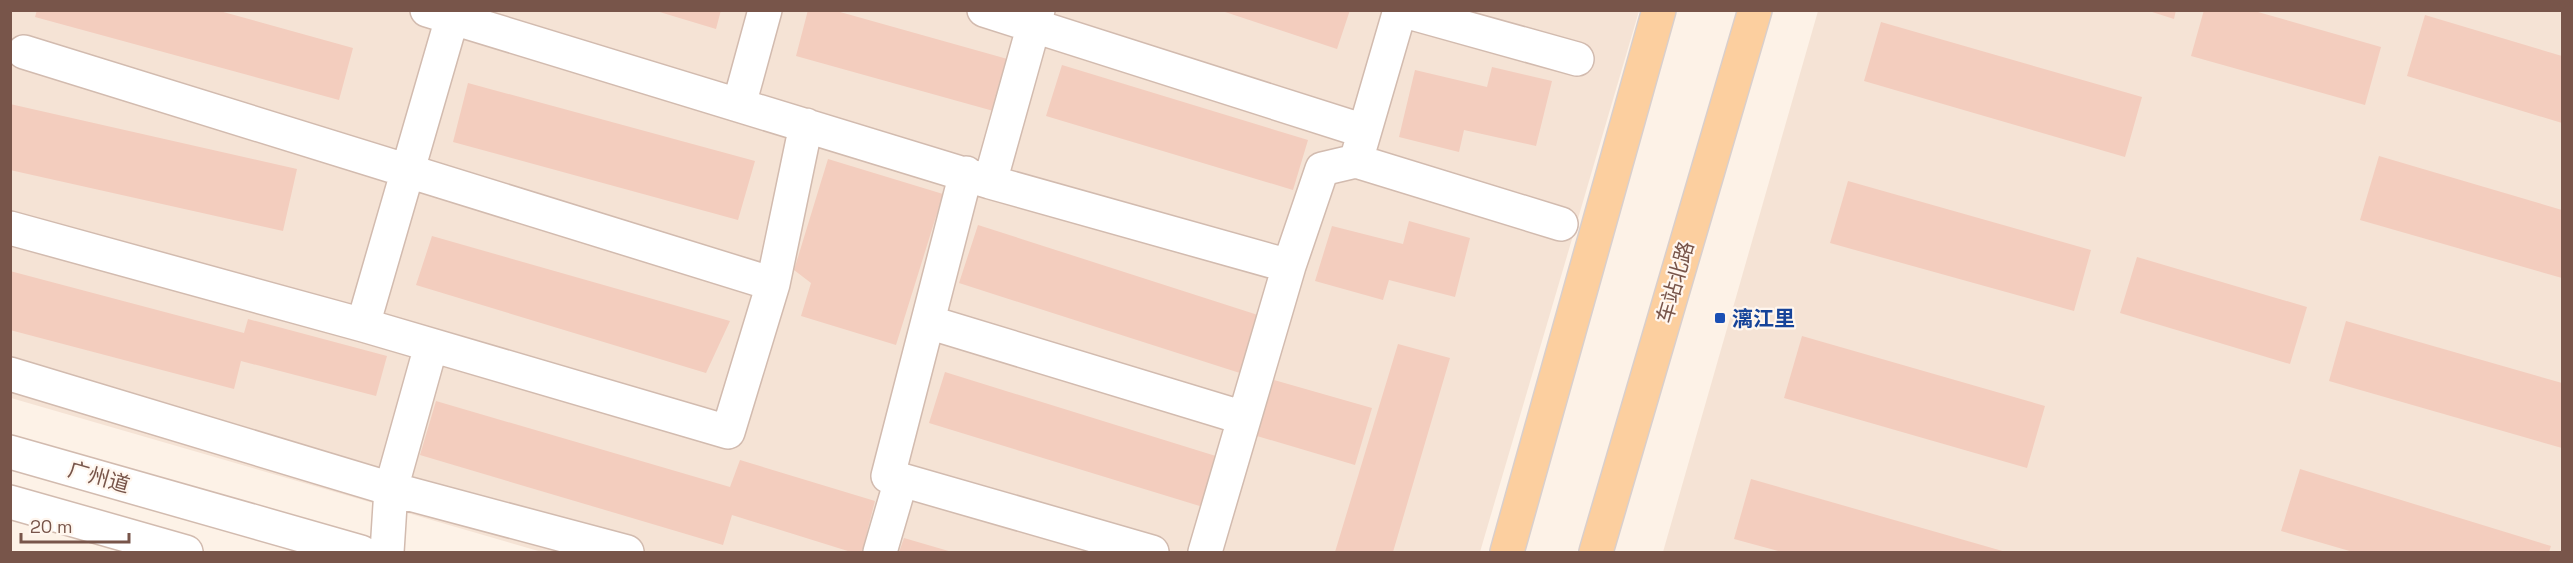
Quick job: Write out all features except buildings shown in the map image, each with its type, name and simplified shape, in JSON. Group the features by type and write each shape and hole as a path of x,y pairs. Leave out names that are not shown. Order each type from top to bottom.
{"main road":[{"path":"1507,552 1659,10"},
{"name":"车站北路","path":"1596,552 1755,10"}],"street":[{"path":"739,105 765,10"},
{"path":"984,10 1036,18 1561,224"},
{"path":"1205,552 1289,266 1322,169 1360,146 1401,10 1577,59"},
{"path":"363,325 408,170 440,14 978,177 1289,266"},
{"path":"1036,18 928,322 888,476 1152,552"},
{"path":"24,52 773,284"},
{"path":"10,228 363,325 728,432 773,284 806,125"},
{"path":"928,322 1244,418"},
{"path":"387,552 391,489 431,346"},
{"path":"10,374 391,489 627,552"},
{"name":"广州道","path":"10,452 361,552"},
{"path":"880,552 901,480"},
{"path":"10,502 186,552"}],"shaded area":[{"path":"10,11 1639,11 1480,552 542,552 11,398"},
{"path":"1818,11 2562,11 2562,552 1663,552"}],"place":[{"name":"漓江里","path":"1720,318"}]}
